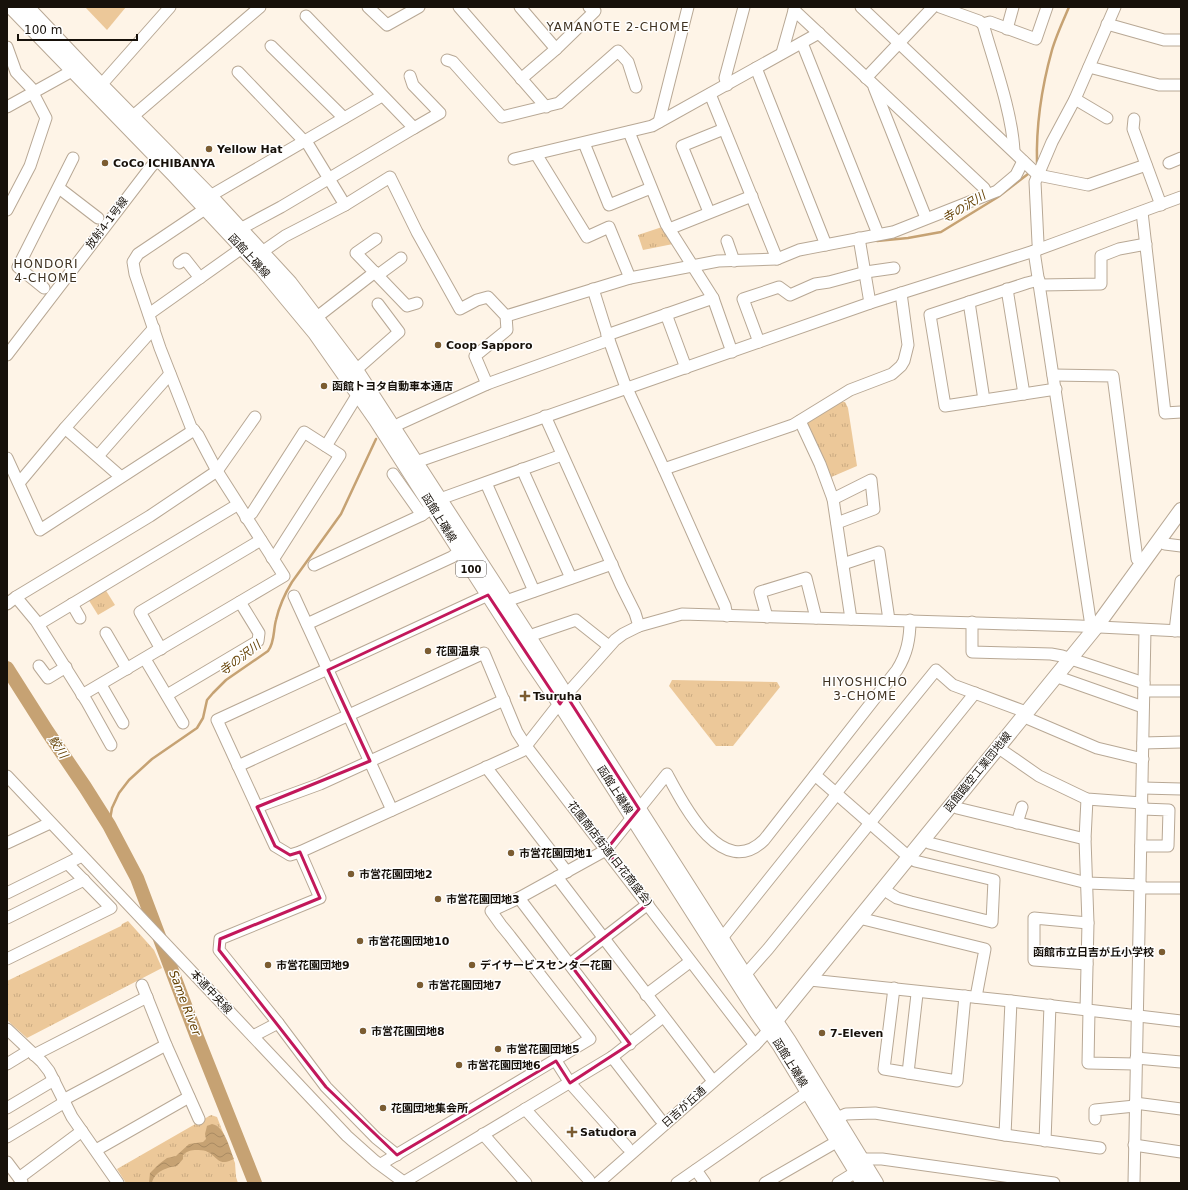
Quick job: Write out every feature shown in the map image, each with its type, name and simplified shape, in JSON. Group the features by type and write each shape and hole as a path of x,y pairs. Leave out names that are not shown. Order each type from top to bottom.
{"main road":[{"name":"函館上磯線","path":"11,7 72,71 162,155 207,203 242,248 266,274 315,334 358,394 416,462 431,507 563,700 636,813 722,938 745,975 808,1092 838,1141 860,1171 876,1183"},
{"name":"函館上磯線","path":"27,7 132,117 162,155"},
{"name":"函館上磯線","path":"207,203 240,229 290,283 356,370 431,507 488,595 563,700"},
{"name":"函館臨空工業団地線","path":"772,1025 859,918 1028,716 1055,676 1070,659 1181,510"},
{"name":"函館上磯線","path":"636,813 757,1013 772,1025 837,1118 860,1171"}],"street":[{"path":"101,86 170,7"},
{"path":"132,117 260,7"},
{"path":"368,7 387,25 419,7"},
{"path":"459,7 546,107"},
{"path":"520,7 556,49"},
{"path":"521,79 556,49 595,11 589,7"},
{"path":"659,122 688,7"},
{"path":"727,85 725,78 744,7"},
{"path":"861,7 1038,175 1088,185 1146,165"},
{"path":"870,80 899,44 933,7"},
{"path":"940,7 979,21 983,24 1007,109 1014,151"},
{"path":"1007,28 1013,7"},
{"path":"983,24 990,22 1036,39 1046,7"},
{"path":"1093,627 1039,283 1035,182 1052,142 1075,99 1115,7"},
{"path":"795,8 819,33 984,188 987,194"},
{"path":"782,53 795,8"},
{"path":"306,16 414,128"},
{"path":"1107,24 1164,40 1181,40"},
{"path":"514,159 652,126 819,33"},
{"path":"802,42 878,234"},
{"path":"271,46 344,118"},
{"path":"7,47 16,72 34,93 46,118 30,166 7,210"},
{"path":"447,60 453,62 502,117 559,103 618,51 628,62 636,87"},
{"path":"1089,67 1159,85 1181,85"},
{"path":"756,68 826,245"},
{"path":"7,107 72,71"},
{"path":"238,72 305,141 345,205"},
{"path":"240,229 329,179 440,113 413,85 410,76"},
{"path":"870,80 926,218"},
{"path":"710,94 777,259"},
{"path":"82,695 284,576 237,505 198,435 191,427 170,374 135,274 133,262 138,254 207,203 305,141 382,96"},
{"path":"1075,99 1107,118"},
{"path":"1134,119 1134,129 1161,205"},
{"path":"710,212 682,146 724,129"},
{"path":"629,132 669,229 713,298 732,352"},
{"path":"584,143 609,205 651,188"},
{"path":"536,154 587,237 609,227 630,278"},
{"name":"放射4-1号線","path":"7,355 162,155"},
{"path":"44,288 18,267 73,158"},
{"path":"1169,163 1181,158"},
{"path":"506,316 630,278 718,262 777,259 799,250 893,232 996,191 1016,175 1023,161"},
{"path":"262,252 285,236 345,205 390,177 417,232 460,309 477,300 488,297 506,316 507,330 475,356 487,384"},
{"path":"58,188 98,218"},
{"path":"669,229 752,196"},
{"path":"416,462 870,303 1037,250 1181,197"},
{"path":"1142,212 1165,413 1181,412"},
{"path":"859,238 866,272 870,303"},
{"path":"376,239 356,253 408,306 417,303"},
{"path":"727,241 734,260"},
{"path":"1056,389 945,406 930,315 1027,283 1101,284 1101,256 1119,249 1146,244"},
{"path":"149,314 242,248"},
{"path":"317,317 377,273 401,258"},
{"path":"179,263 186,259 200,278"},
{"path":"758,342 743,299 779,287 790,295 815,284 866,272 894,268"},
{"path":"1007,289 1024,394"},
{"path":"593,290 608,338 627,388 725,606 727,616"},
{"path":"664,468 793,425 850,390 892,374 901,366 906,356 908,345 901,293"},
{"path":"389,430 487,384 608,338 666,314 713,298"},
{"path":"969,302 984,400"},
{"path":"356,370 399,332 378,304"},
{"path":"666,314 686,368"},
{"path":"19,483 65,428 154,328"},
{"path":"98,456 170,374"},
{"path":"1053,375 1113,376 1137,558"},
{"path":"326,446 358,394"},
{"path":"545,416 635,613 639,626"},
{"path":"111,745 66,667 39,624 12,601 150,516 217,471 255,417"},
{"path":"800,421 820,464 833,499 851,618"},
{"path":"65,428 121,477"},
{"path":"7,458 40,530 194,430"},
{"path":"246,518 252,513 304,432 340,454 276,555 272,558"},
{"path":"314,565 431,507 486,483 562,455"},
{"path":"522,469 571,578"},
{"path":"393,474 431,507"},
{"path":"833,499 871,480 874,509 837,523"},
{"path":"486,483 534,591"},
{"path":"39,624 237,505"},
{"path":"162,649 140,612 260,540"},
{"path":"1165,544 1181,546"},
{"path":"307,624 452,557 460,551"},
{"path":"843,564 878,552 889,620"},
{"path":"512,599 612,564"},
{"path":"767,617 760,592 806,578 816,618"},
{"path":"488,595 217,720 275,846 290,855 300,852 522,751 609,646 623,634 639,626 659,619 682,614 972,622 1178,631 1181,581"},
{"path":"294,596 392,810"},
{"path":"167,695 258,642 259,633 240,602"},
{"path":"72,604 80,618"},
{"path":"535,634 576,620 605,643"},
{"path":"381,1164 556,1061 590,1039 491,912 606,850 667,774 685,807 712,840 726,850 741,852 756,848 866,712 901,665 908,646 910,620"},
{"path":"972,622 972,652 1052,654 1062,656 1144,687 1181,691"},
{"path":"1134,1183 1145,630"},
{"path":"106,632 127,669"},
{"name":"花園商店街通(日花商盛会)","path":"349,715 484,653 517,732 526,746 754,1044"},
{"path":"145,659 183,723"},
{"path":"39,666 48,678 66,667"},
{"path":"722,938 936,670 953,685 1028,716 1097,748 1143,759"},
{"path":"1055,676 1143,707"},
{"path":"101,685 123,723"},
{"path":"745,975 768,949 975,693"},
{"path":"257,808 320,784 504,700"},
{"path":"238,766 349,715"},
{"path":"1143,743 1181,742"},
{"path":"1003,751 1039,776 1087,799 1169,810 1168,846 1141,846"},
{"path":"486,767 562,874 603,939 713,1081"},
{"path":"815,775 904,852"},
{"name":"本通中央線","path":"8,778 347,1136 404,1183"},
{"path":"1142,788 1181,789"},
{"path":"1087,799 1085,839 1088,923 1088,1063 1136,1061 1181,1062"},
{"path":"1018,823 1022,806"},
{"path":"957,808 1085,839"},
{"path":"7,843 50,822"},
{"path":"929,843 1087,883 1181,888"},
{"path":"300,852 320,898 220,939 219,950 278,1023 326,1087 376,1138 397,1155"},
{"path":"7,893 68,864 84,859"},
{"path":"889,893 897,898 911,902 992,922 994,880 915,861"},
{"path":"7,959 111,908 68,864"},
{"path":"7,918 84,880"},
{"path":"518,898 630,1044"},
{"path":"570,964 648,904"},
{"path":"859,918 985,949 970,996 957,1081 884,1069 894,988"},
{"path":"1087,964 1034,960 1034,918 1088,923"},
{"path":"646,995 687,964"},
{"path":"810,980 970,996 1181,1021"},
{"path":"142,985 166,1045 199,1118"},
{"path":"908,1073 917,994"},
{"path":"7,1064 147,997"},
{"path":"1005,1135 1011,1001"},
{"path":"1045,1141 1050,1005"},
{"path":"404,1183 483,1134 612,1058 664,1017"},
{"path":"251,1034 278,1023"},
{"name":"日吉が丘通","path":"593,1182 713,1081 754,1044 772,1025"},
{"path":"7,1029 29,1054 49,1070 72,1117 118,1183"},
{"path":"7,1137 64,1101 166,1045"},
{"path":"612,1058 660,1118"},
{"path":"556,1061 570,1083 627,1147"},
{"path":"7,1108 54,1080"},
{"path":"677,1183 808,1092"},
{"path":"96,1150 189,1097"},
{"path":"1095,1119 1095,1110 1135,1104 1181,1108"},
{"path":"525,1109 593,1182"},
{"path":"837,1118 846,1114 875,1113 1005,1135 1100,1148"},
{"path":"7,1162 21,1180 82,1132"},
{"path":"483,1134 520,1181"},
{"path":"765,1183 838,1141"},
{"path":"1134,1146 1181,1152"},
{"path":"838,1183 882,1159 1054,1183"},
{"path":"696,1170 705,1183"}],"highlighted area":[{"path":"488,595 560,704 566,695 639,809 606,850 648,904 570,964 630,1044 570,1083 556,1061 397,1155 326,1087 219,950 220,939 320,898 300,852 290,855 275,846 257,807 370,761 328,670"}],"green space":[{"path":"85,7 126,7 107,30"},
{"path":"662,227 673,244 643,250 638,235"},
{"path":"839,402 845,402 848,408 857,466 829,478 806,423"},
{"path":"105,589 115,605 98,615 88,599"},
{"path":"672,680 777,682 780,687 733,746 716,746 669,686"},
{"path":"128,921 154,950 162,968 27,1038 9,1022 7,1019 7,981 121,926"},
{"path":"211,1115 217,1117 235,1163 238,1183 126,1183 117,1169"}],"water":[{"path":"212,1124 223,1133 234,1159 222,1162 203,1150 189,1151 183,1155 183,1159 177,1166 158,1173 153,1179 152,1183 149,1183 150,1173 159,1164 167,1158 176,1156 189,1144 203,1142 206,1139 205,1134 207,1126"}],"waterway":[{"name":"寺の沢川","path":"1037,163 1040,106 1045,78 1054,45 1069,7"},
{"name":"寺の沢川","path":"877,241 908,238 941,232 998,197 1028,174"},
{"name":"寺の沢川","path":"109,825 112,808 119,793 129,780 152,759 197,728 203,718 207,700 213,693 226,680 268,651 273,640 275,624 282,601 292,582 341,514 376,439"},
{"name":"Same River","path":"7,668 109,825 137,878 197,1037 255,1183"}],"place":[{"name":"Yellow Hat","path":"209,149"},
{"name":"CoCo ICHIBANYA","path":"105,163"},
{"name":"Coop Sapporo","path":"438,345"},
{"name":"函館トヨタ自動車本通店","path":"324,386"},
{"name":"花園温泉","path":"428,651"},
{"name":"Tsuruha","path":"525,696"},
{"name":"市営花園団地1","path":"511,853"},
{"name":"市営花園団地2","path":"351,874"},
{"name":"市営花園団地3","path":"438,899"},
{"name":"市営花園団地10","path":"360,941"},
{"name":"函館市立日吉が丘小学校","path":"1162,952"},
{"name":"市営花園団地9","path":"268,965"},
{"name":"デイサービスセンター花園","path":"472,965"},
{"name":"市営花園団地7","path":"420,985"},
{"name":"市営花園団地8","path":"363,1031"},
{"name":"7-Eleven","path":"822,1033"},
{"name":"市営花園団地5","path":"498,1049"},
{"name":"市営花園団地6","path":"459,1065"},
{"name":"花園団地集会所","path":"383,1108"},
{"name":"Satudora","path":"572,1132"}],"district":[{"name":"YAMANOTE 2-CHOME","path":"618,27"},
{"name":"HONDORI 4-CHOME","path":"46,271"},
{"name":"HIYOSHICHO 3-CHOME","path":"865,689"}],"water label":[{"name":"鮫川","path":"58,747"}]}
